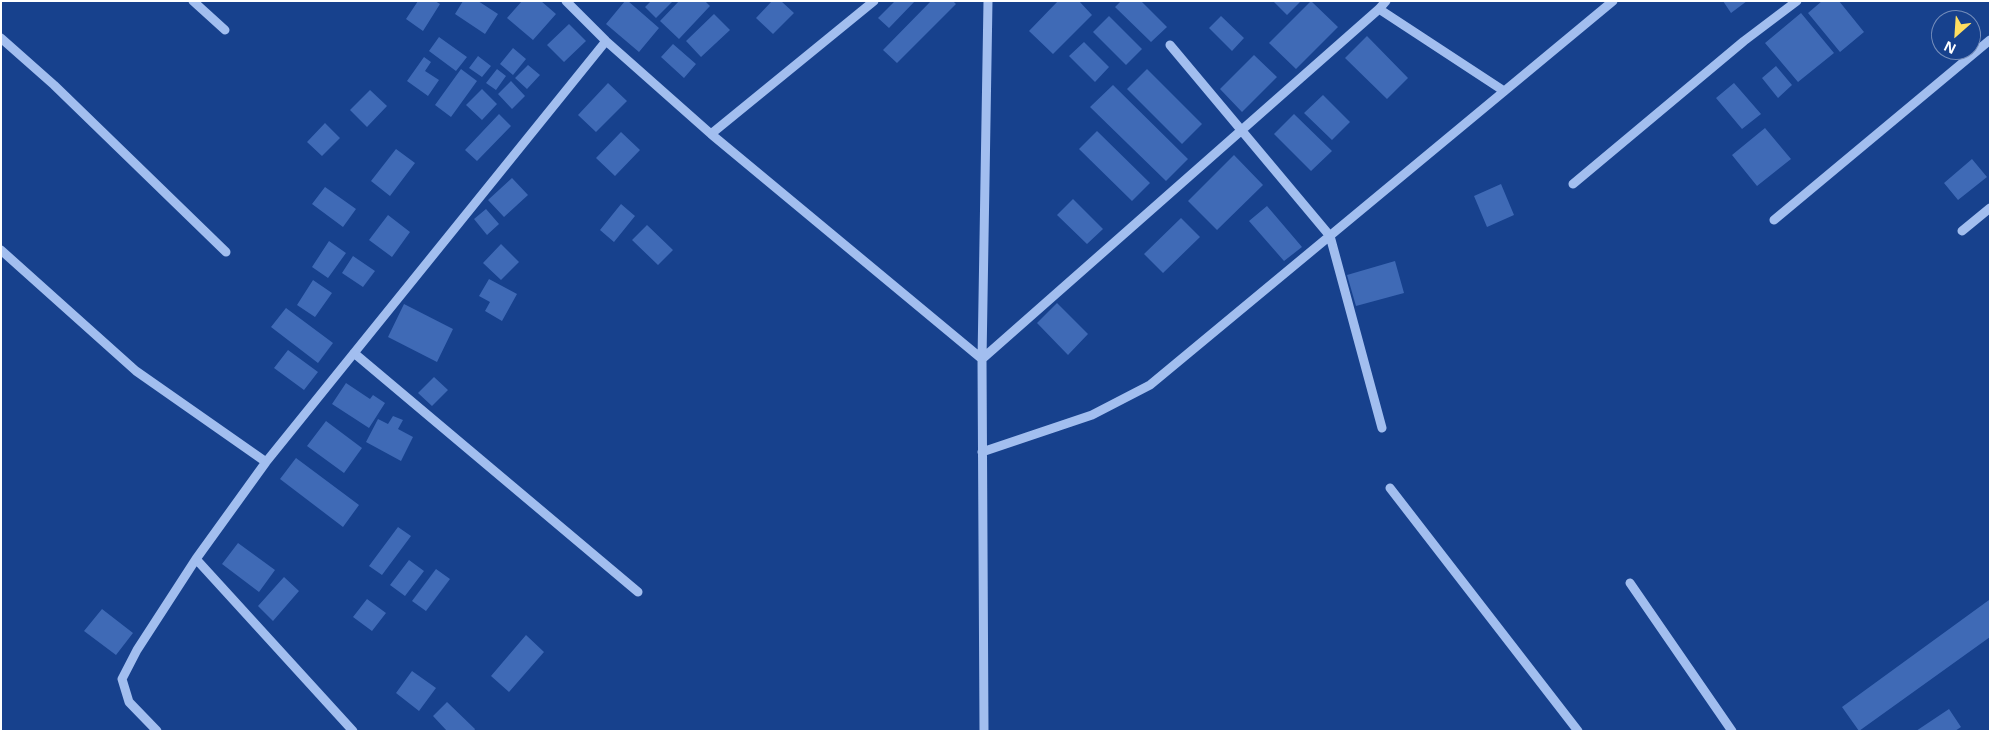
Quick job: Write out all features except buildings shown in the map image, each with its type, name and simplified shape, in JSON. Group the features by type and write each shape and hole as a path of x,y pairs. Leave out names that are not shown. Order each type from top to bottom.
{"street":[{"path":"192,1 225,30"},
{"path":"566,1 606,41 711,134 982,359"},
{"path":"711,134 874,1"},
{"path":"984,731 982,359 988,1"},
{"path":"982,359 1386,1"},
{"path":"982,452 1092,415 1150,384 1614,1"},
{"path":"1573,184 1744,41 1797,1"},
{"path":"1379,9 1504,91"},
{"path":"1,38 54,85 226,252"},
{"path":"1774,220 1990,40"},
{"path":"157,731 129,702 122,679 137,650 196,559 266,462 606,41"},
{"path":"1170,45 1330,236 1382,428"},
{"path":"1962,231 1990,208"},
{"path":"1,250 136,371 266,462"},
{"path":"354,353 638,592"},
{"path":"1390,488 1578,731"},
{"path":"196,559 353,731"},
{"path":"1630,583 1732,731"}]}
